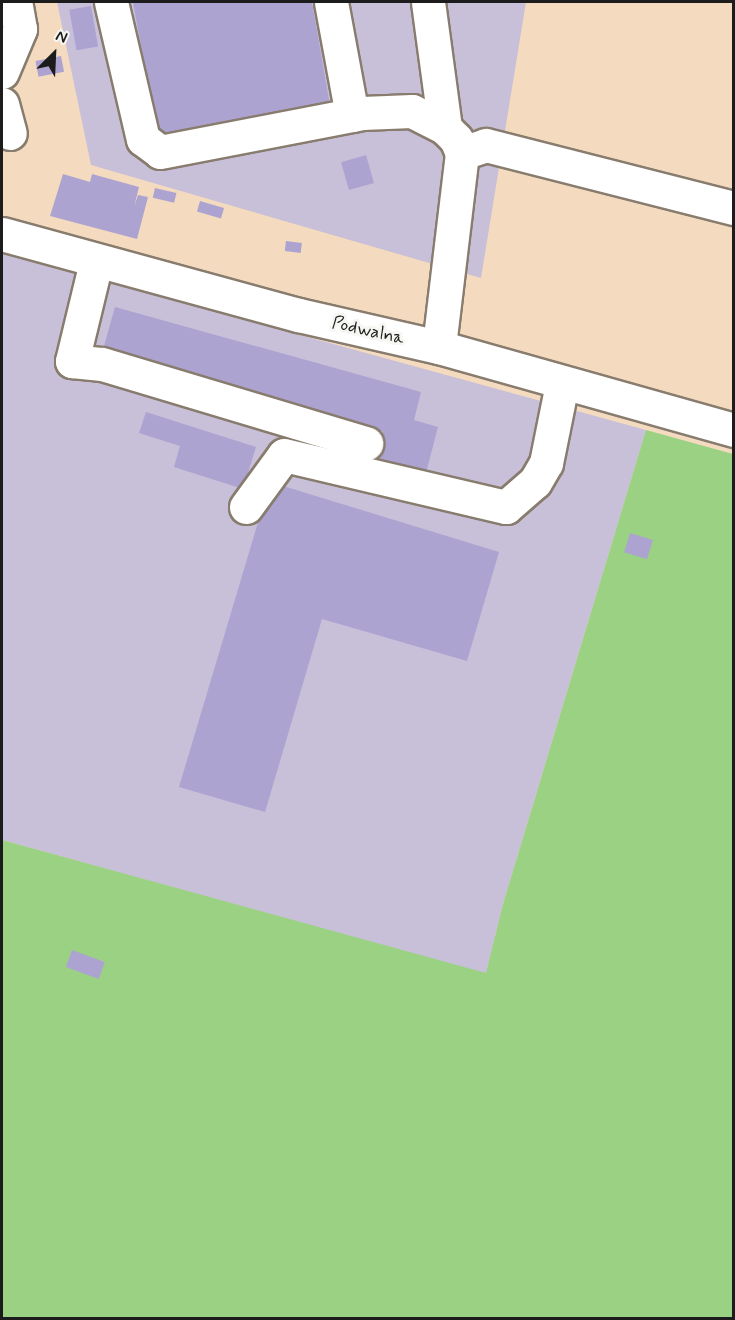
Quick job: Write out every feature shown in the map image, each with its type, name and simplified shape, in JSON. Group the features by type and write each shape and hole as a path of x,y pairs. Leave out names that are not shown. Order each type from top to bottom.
{"street":[{"path":"2,72 20,29 15,2"},
{"path":"111,2 143,139 160,152 352,116 412,111 453,141 486,145 734,208"},
{"path":"331,2 352,116"},
{"path":"428,2 453,141 439,347"},
{"name":"Podwalna","path":"2,234 96,262 439,347 562,384 734,430"},
{"path":"96,262 72,361 102,364 366,443"},
{"path":"246,507 284,455 507,507 535,482 546,463 562,384"}],"shaded area":[{"path":"57,2 526,2 481,278 91,165"},
{"path":"2,253 646,430 503,904 486,974 2,840"}],"green space":[{"path":"646,430 733,454 733,1318 2,1318 2,840 486,973 503,904"}],"building":[{"path":"133,2 312,2 331,111 158,141"},
{"path":"91,6 98,46 76,50 69,10"},
{"path":"61,56 64,72 39,77 35,61"},
{"path":"366,155 374,183 349,190 341,162"},
{"path":"63,174 90,182 92,174 139,187 134,207 138,195 148,197 137,239 50,216"},
{"path":"155,188 176,193 174,203 153,198"},
{"path":"200,201 224,208 221,218 197,212"},
{"path":"286,241 302,243 301,253 285,251"},
{"path":"115,307 421,392 414,420 438,427 426,473 376,459 383,431 102,353"},
{"path":"146,412 256,447 243,489 174,467 180,446 139,433"},
{"path":"270,482 499,552 467,661 322,619 265,812 179,787"},
{"path":"630,533 653,540 647,559 624,552"},
{"path":"72,950 105,962 99,979 66,967"}]}
